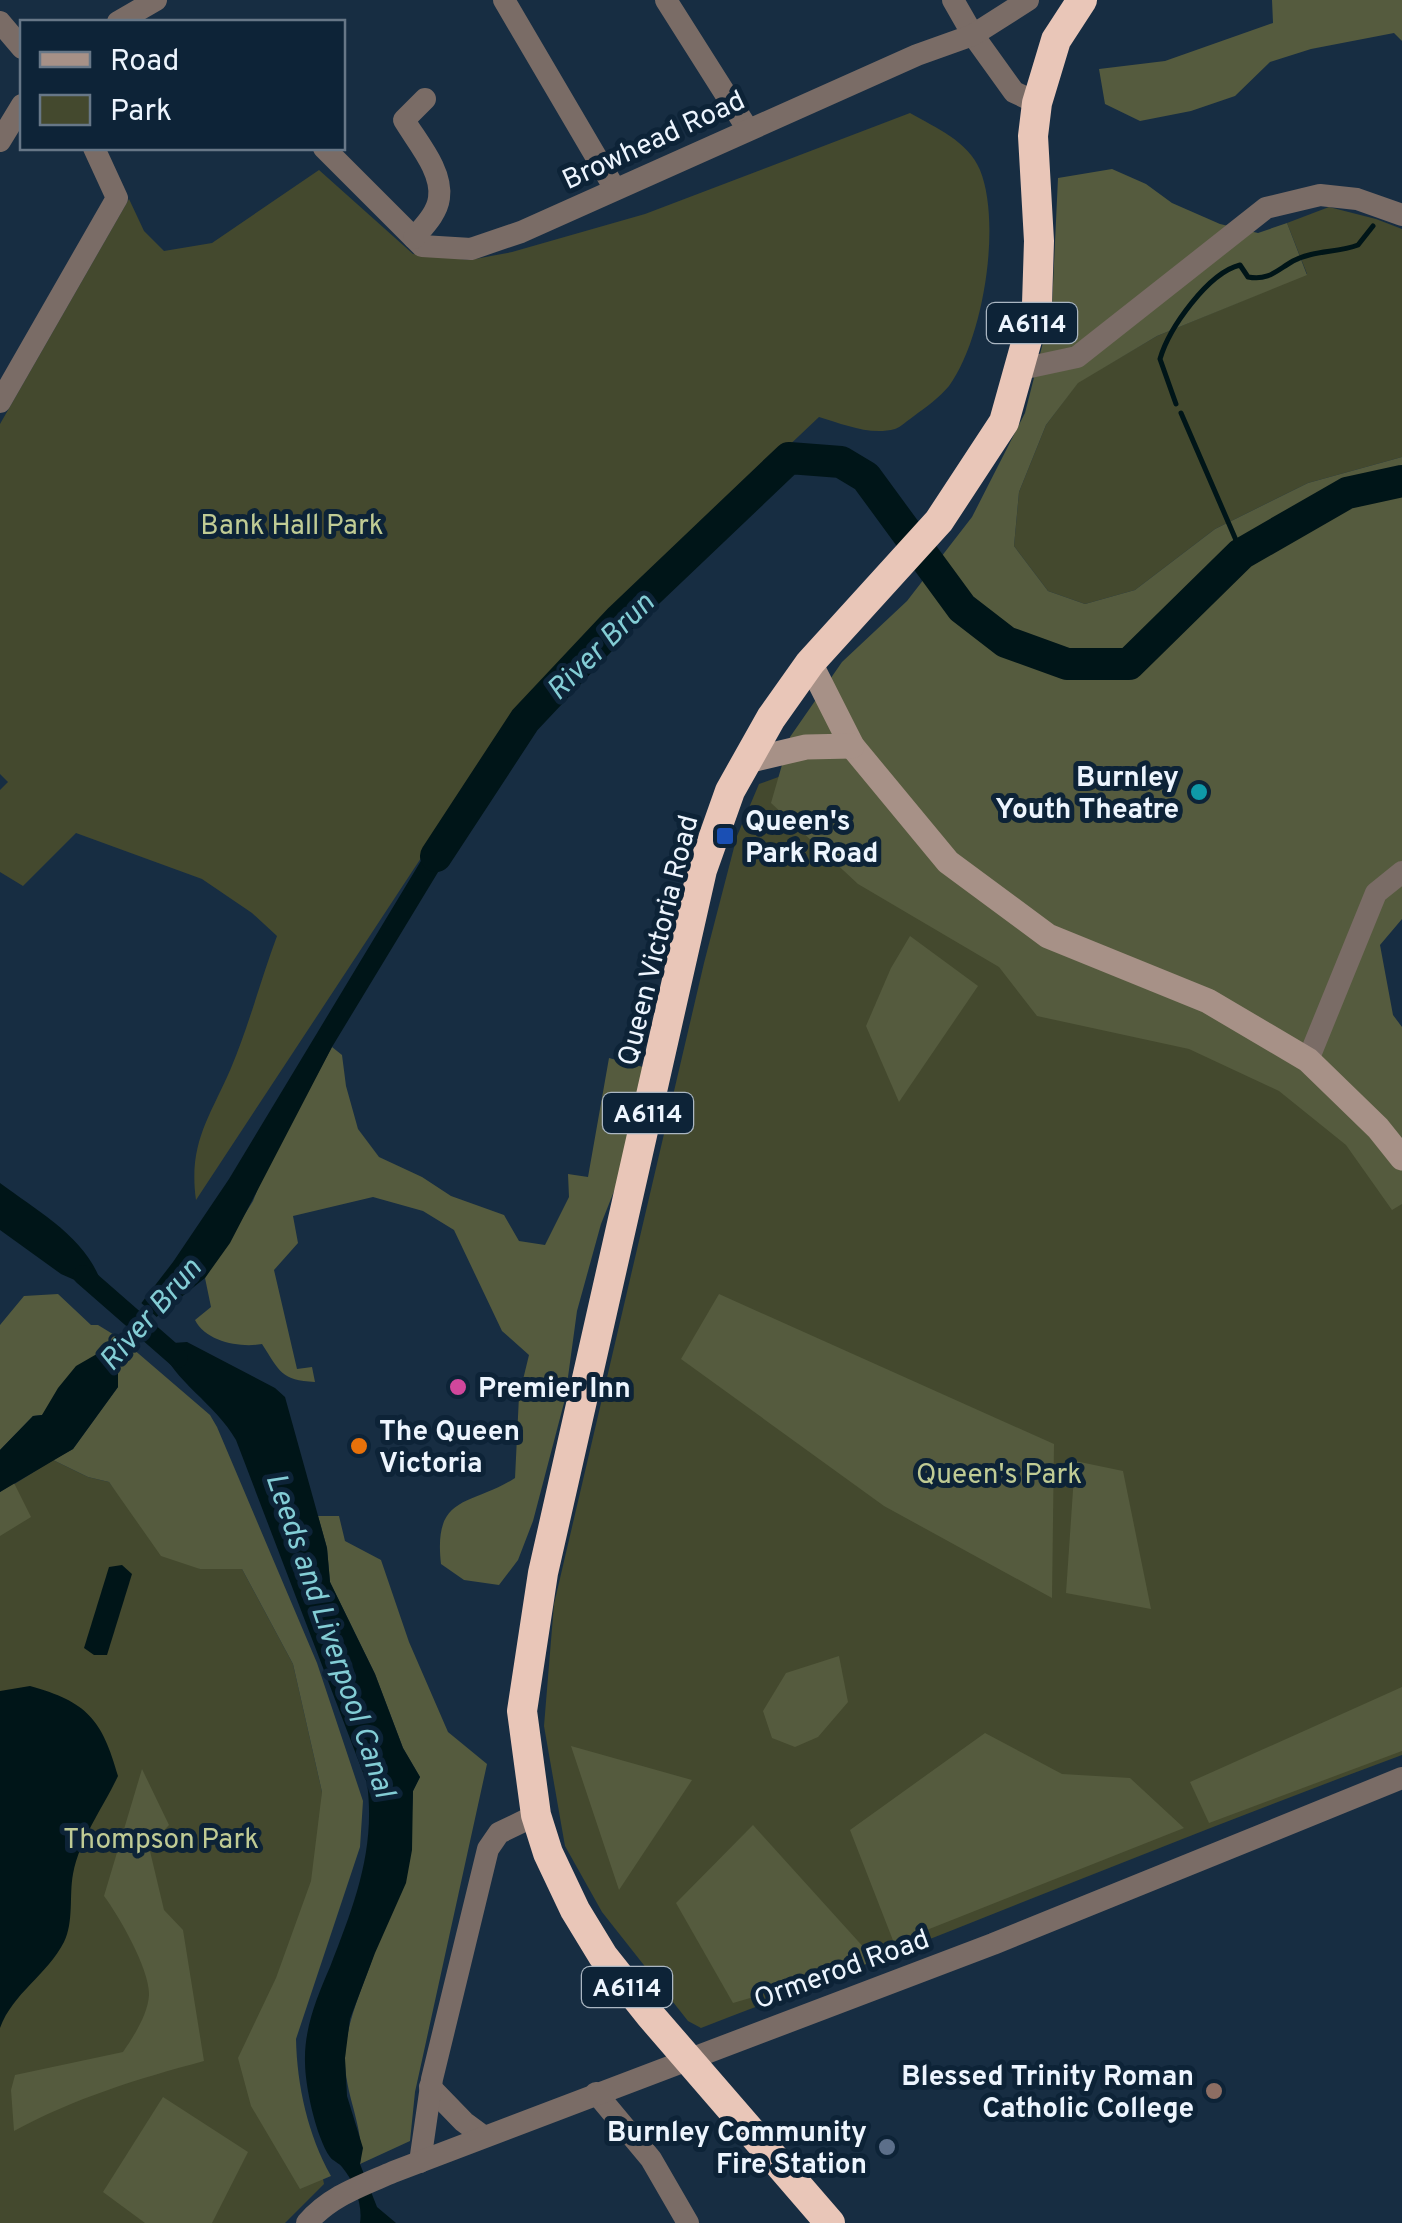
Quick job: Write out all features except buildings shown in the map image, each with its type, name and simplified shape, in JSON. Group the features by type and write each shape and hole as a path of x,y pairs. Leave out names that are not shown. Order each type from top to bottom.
{"highway":[{"name":"A6114","path":"1038,95 1056,40 1082,0"},
{"name":"Queen Victoria Road","path":"687,2058 602,1956 548,1854 536,1815 522,1711 543,1574 694,905 730,791 771,718 810,664 939,521 1004,422 1037,304 1039,241 1033,136 1038,95"},
{"name":"A6114","path":"687,2058 830,2223"}],"street":[{"path":"121,20 156,0"},
{"path":"504,0 614,189"},
{"path":"953,0 1014,92 1038,95"},
{"name":"Browhead Road","path":"414,238 422,246 471,249 521,232 748,128 973,35 1028,0"},
{"path":"673,2 748,128"},
{"path":"0,22 20,46"},
{"path":"326,150 414,238 440,197 434,168 404,120 424,99"},
{"path":"0,142 20,108"},
{"path":"0,402 117,198 95,150"},
{"path":"1021,369 1077,356 1266,208 1320,195 1357,198 1402,215"},
{"path":"810,664 852,746 948,862 1048,936 1208,1001 1308,1060 1378,1128 1402,1158"},
{"path":"747,761 806,747 852,746"},
{"path":"1308,1060 1376,893 1402,872"},
{"name":"Ormerod Road","path":"307,2223 339,2195 393,2172 993,1944 1402,1778"},
{"path":"420,2162 430,2087 488,1849 499,1833 536,1815"},
{"path":"430,2087 464,2122 484,2136"},
{"path":"596,2092 651,2159 688,2223"}],"green space":[{"path":"1272,0 1402,0 1402,41 1394,33 1311,49 1270,62 1235,96 1191,111 1140,121 1105,104 1099,69 1165,61 1273,23"},
{"name":"Bank Hall Park","path":"910,113 968,151 980,170 986,193 986,281 971,340 949,386 895,429 866,430 819,417 549,673 523,703 196,1200 198,1146 237,1052 277,936 252,913 202,879 76,833 23,886 0,872 0,790 8,782 0,774 0,424 129,199 144,231 164,251 212,243 319,170 413,254 470,260 645,214"},
{"path":"1112,169 1146,184 1172,203 1220,224 1258,233 1287,223 1307,275 1157,336 1078,383 1046,425 1019,492 1014,546 1048,591 1085,604 1135,590 1215,529 1308,483 1402,457 1402,919 1380,945 1393,1015 1402,1027 1402,1204 1392,1210 1346,1145 1279,1091 1189,1049 1037,1016 999,967 858,884 771,803 790,737 842,662 907,601 972,517 1025,413 1052,307 1058,178"},
{"path":"1329,207 1402,229 1402,457 1308,483 1215,529 1135,590 1085,604 1048,591 1014,546 1019,492 1046,425 1078,382 1157,336 1307,274 1287,223"},
{"name":"Queen's Park","path":"803,768 1274,1060 1402,1199 1402,1755 701,2028 688,2021 602,1912 565,1846 544,1726 554,1604 737,836 759,784"},
{"path":"910,936 978,986 899,1102 866,1026 891,968"},
{"path":"332,1047 342,1055 358,1129 379,1157 451,1196 504,1215 519,1241 545,1245 569,1197 568,1174 588,1177 609,1058 643,1067 624,1166 601,1224 577,1311 565,1399 533,1521 518,1560 499,1585 464,1580 441,1564 440,1541 449,1513 458,1505 515,1478 519,1396 529,1355 502,1331 454,1230 423,1211 373,1197 293,1216 298,1243 274,1270 297,1369 312,1367 315,1382 282,1373 262,1344 225,1342 207,1334 195,1320 211,1307 205,1278 253,1201"},
{"path":"58,1294 91,1325 116,1336 42,1415 33,1416 0,1450 0,1325 24,1296"},
{"path":"719,1294 1054,1444 1052,1598 884,1506 681,1359"},
{"path":"125,1342 210,1415 217,1427 317,1663 363,1801 360,1847 296,2039 305,2110 331,2176 300,2189 251,2106 238,2058 276,1978 311,1881 322,1792 293,1664 242,1569 200,1569 161,1556 109,1482 88,1477 53,1460 73,1449 118,1387 118,1348"},
{"name":"Thompson Park","path":"53,1460 88,1477 109,1482 130,1509 200,1569 242,1569 293,1664 322,1792 320,1885 245,2059 322,2174 324,2184 285,2223 0,2223 0,1493"},
{"path":"1075,1461 1123,1471 1151,1609 1066,1593"},
{"path":"14,1483 31,1517 0,1536 0,1492"},
{"path":"318,1516 339,1516 345,1541 381,1560 409,1642 448,1732 487,1764 415,2092 410,2141 360,2164 360,2138 346,2071 346,2044 384,1918 412,1811 413,1791 420,1777 403,1748 375,1674 330,1582 327,1548"},
{"path":"839,1656 848,1702 818,1737 795,1747 772,1738 763,1711 786,1673"},
{"path":"1402,1687 1402,1751 1209,1823 1190,1782"},
{"path":"985,1733 1062,1774 1130,1778 1184,1828 894,1943 850,1830"},
{"path":"571,1746 692,1780 619,1890"},
{"path":"142,1769 169,1825 149,1847 164,1910 183,1930 204,2061 107,2090 14,2131 11,2090 15,2075 123,2052 146,2010 148,1984 139,1958 104,1896"},
{"path":"753,1825 876,1961 733,2003 676,1903"},
{"path":"163,2097 248,2152 212,2223 145,2223 103,2192"}],"water":[{"path":"448,816 466,826 332,1047 230,1243 205,1278 118,1348 118,1387 73,1449 0,1492 0,1450 33,1416 42,1415 76,1366 102,1351 116,1336 173,1262 229,1179"},
{"path":"0,1183 77,1243 89,1258 104,1293 61,1274 0,1230"},
{"path":"187,1342 285,1397 327,1548 330,1582 375,1674 403,1748 420,1777 413,1791 412,1850 406,1883 350,2019 345,2058 347,2096 363,2148 360,2164 377,2207 396,2223 360,2223 354,2186 330,2157 320,2137 306,2072 305,2049 312,2013 347,1922 366,1854 367,1783 236,1440 174,1370 159,1344"},
{"path":"122,1565 132,1574 107,1655 94,1655 84,1648 109,1567"},
{"path":"30,1686 66,1699 89,1716 106,1740 118,1776 76,1861 64,1942 13,2004 0,2028 0,1691"}],"pier":[{"path":"138,1300 161,1321 129,1345 113,1331"}],"waterway":[{"path":"1176,404 1160,359 1191,303 1215,279 1240,265 1248,277 1267,276 1301,257 1358,245 1373,226"},
{"path":"1181,413 1242,554"},
{"name":"River Brun","path":"436,856 525,720 620,619 789,458 841,462 866,477 962,608 1006,642 1067,664 1129,664 1241,554 1347,493 1402,481"},
{"name":"Leeds and Liverpool Canal","path":"83,1275 178,1358"}],"place":[{"name":"Burnley Youth Theatre","path":"1199,792"},
{"name":"Queen's Park Road","path":"725,836"},
{"name":"Premier Inn","path":"458,1387"},
{"name":"The Queen Victoria","path":"359,1446"},
{"name":"Blessed Trinity Roman Catholic College","path":"1214,2091"},
{"name":"Burnley Community Fire Station","path":"887,2147"}]}
